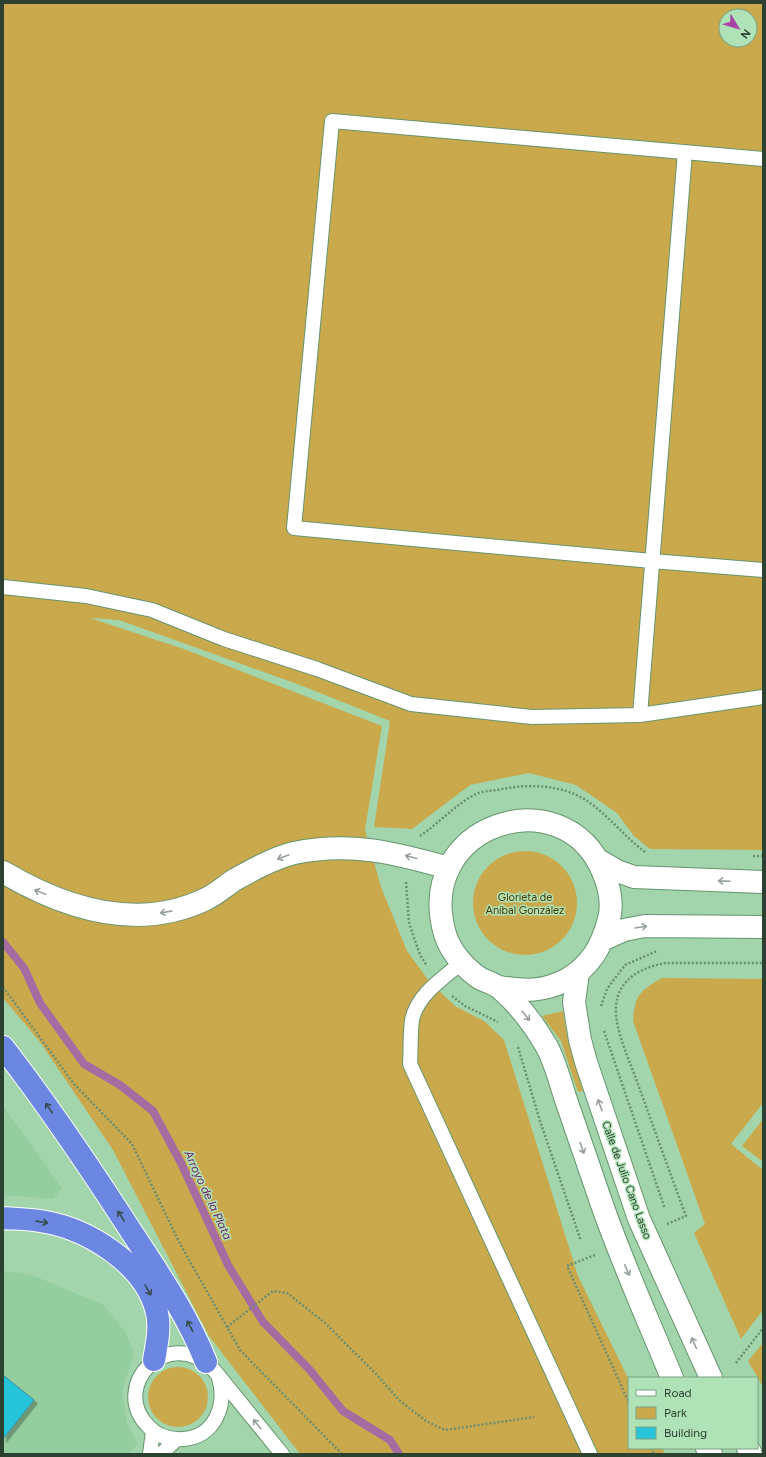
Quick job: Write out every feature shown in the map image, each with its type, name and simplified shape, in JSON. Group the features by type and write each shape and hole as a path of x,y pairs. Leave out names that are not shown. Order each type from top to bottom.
{"highway":[{"path":"3,1047 50,1110 166,1285 196,1337 212,1370"},
{"path":"3,1218 46,1222 69,1229 101,1244 136,1270 149,1291 157,1309 158,1327 154,1360"}],"street":[{"path":"534,820 559,827 581,840 598,860 609,886 611,913 604,939 593,958 578,973 554,986 527,991 500,987 479,978 462,963 448,942 440,917 441,892 449,868 463,846 484,830 508,822 534,820"},
{"path":"3,872 33,890 86,909 110,913 147,915 175,911 207,899 236,879 264,864 294,854 331,849 368,848 397,853 449,868"},
{"path":"598,860 617,871 634,877 763,882"},
{"path":"604,939 624,930 645,926 763,927"},
{"name":"Calle de Julio Cano Lasso","path":"578,973 574,1002 580,1040 586,1062 639,1219 711,1377"},
{"path":"500,987 528,1017 548,1048 610,1230 672,1377"}],"lane":[{"path":"763,159 332,121 294,528 763,570"},
{"path":"640,715 685,152"},
{"path":"3,587 86,596 152,610 224,639 317,669 411,704 532,717 640,715 763,697"},
{"path":"462,963 438,982 422,999 412,1019 410,1064 590,1454"},
{"path":"212,1370 223,1390 222,1403 218,1416 210,1426 200,1434 188,1439 176,1440 153,1432 144,1422 137,1410 135,1396 138,1382 144,1370 154,1360 167,1354 180,1353 194,1355 212,1370 282,1454"},
{"path":"150,1454 153,1432"},
{"path":"160,1454 176,1440"}],"path":[{"path":"502,1023 465,1006 450,994 438,982 420,955 409,923 408,890 404,873 393,866 400,841 418,838 435,826 451,810 478,793 511,787 534,785 564,790 592,804 613,822 630,841 649,855"},
{"path":"600,1011 607,989 625,965 656,951 663,951"},
{"path":"686,1216 622,1041 615,1008 618,996 625,983 638,971 650,965 666,963 763,963"},
{"path":"3,987 74,1084 132,1144 179,1242 240,1350 342,1454"},
{"path":"603,1026 665,1209"},
{"path":"516,1042 540,1121 581,1241"},
{"path":"567,1266 628,1401"},
{"path":"227,1327 273,1291 287,1293 324,1322 377,1375 399,1400 426,1421 445,1430 534,1417"},
{"path":"736,1362 763,1328"}],"shaded area":[{"path":"3,1106 62,1188 53,1199 3,1195"},
{"path":"3,1271 32,1275 104,1305 126,1333 134,1354 122,1391 127,1424 138,1443 129,1454 3,1454"}],"green space":[{"path":"3,3 763,3 763,850 650,849 634,836 617,813 576,785 529,773 470,785 412,829 374,827 390,721 300,685 119,620 90,618 184,649 382,726 365,830 381,887 407,951 429,981 455,1006 484,1021 504,1040 578,1276 628,1378 628,1449 662,1449 665,1454 300,1454 209,1336 113,1150 40,1042 3,998"},
{"name":"Glorieta de Aníbal González","path":"525,851 545,855 562,866 573,883 577,903 573,923 562,940 545,951 525,955 505,951 488,940 477,923 473,903 477,883 488,866 505,855"},
{"path":"662,978 763,979 763,1103 731,1144 763,1170 763,1310 741,1339 694,1233 705,1224 633,1021 635,1005 640,994 648,986"},
{"path":"563,1011 567,1036 583,1091 578,1092 561,1041 542,1016"},
{"path":"763,1119 763,1162 742,1146"},
{"path":"763,1343 763,1387 758,1377 748,1361"},
{"path":"178,1367 195,1372 203,1380 208,1397 203,1414 195,1422 178,1427 161,1422 153,1414 148,1397 153,1380 161,1372"}],"building":[{"path":"3,1375 34,1400 3,1439"}],"waterway":[{"name":"Arroyo de la Plata","path":"3,942 24,968 40,1003 84,1064 120,1085 153,1111 181,1163 228,1265 263,1322 309,1369 343,1411 390,1440 399,1454"}]}
